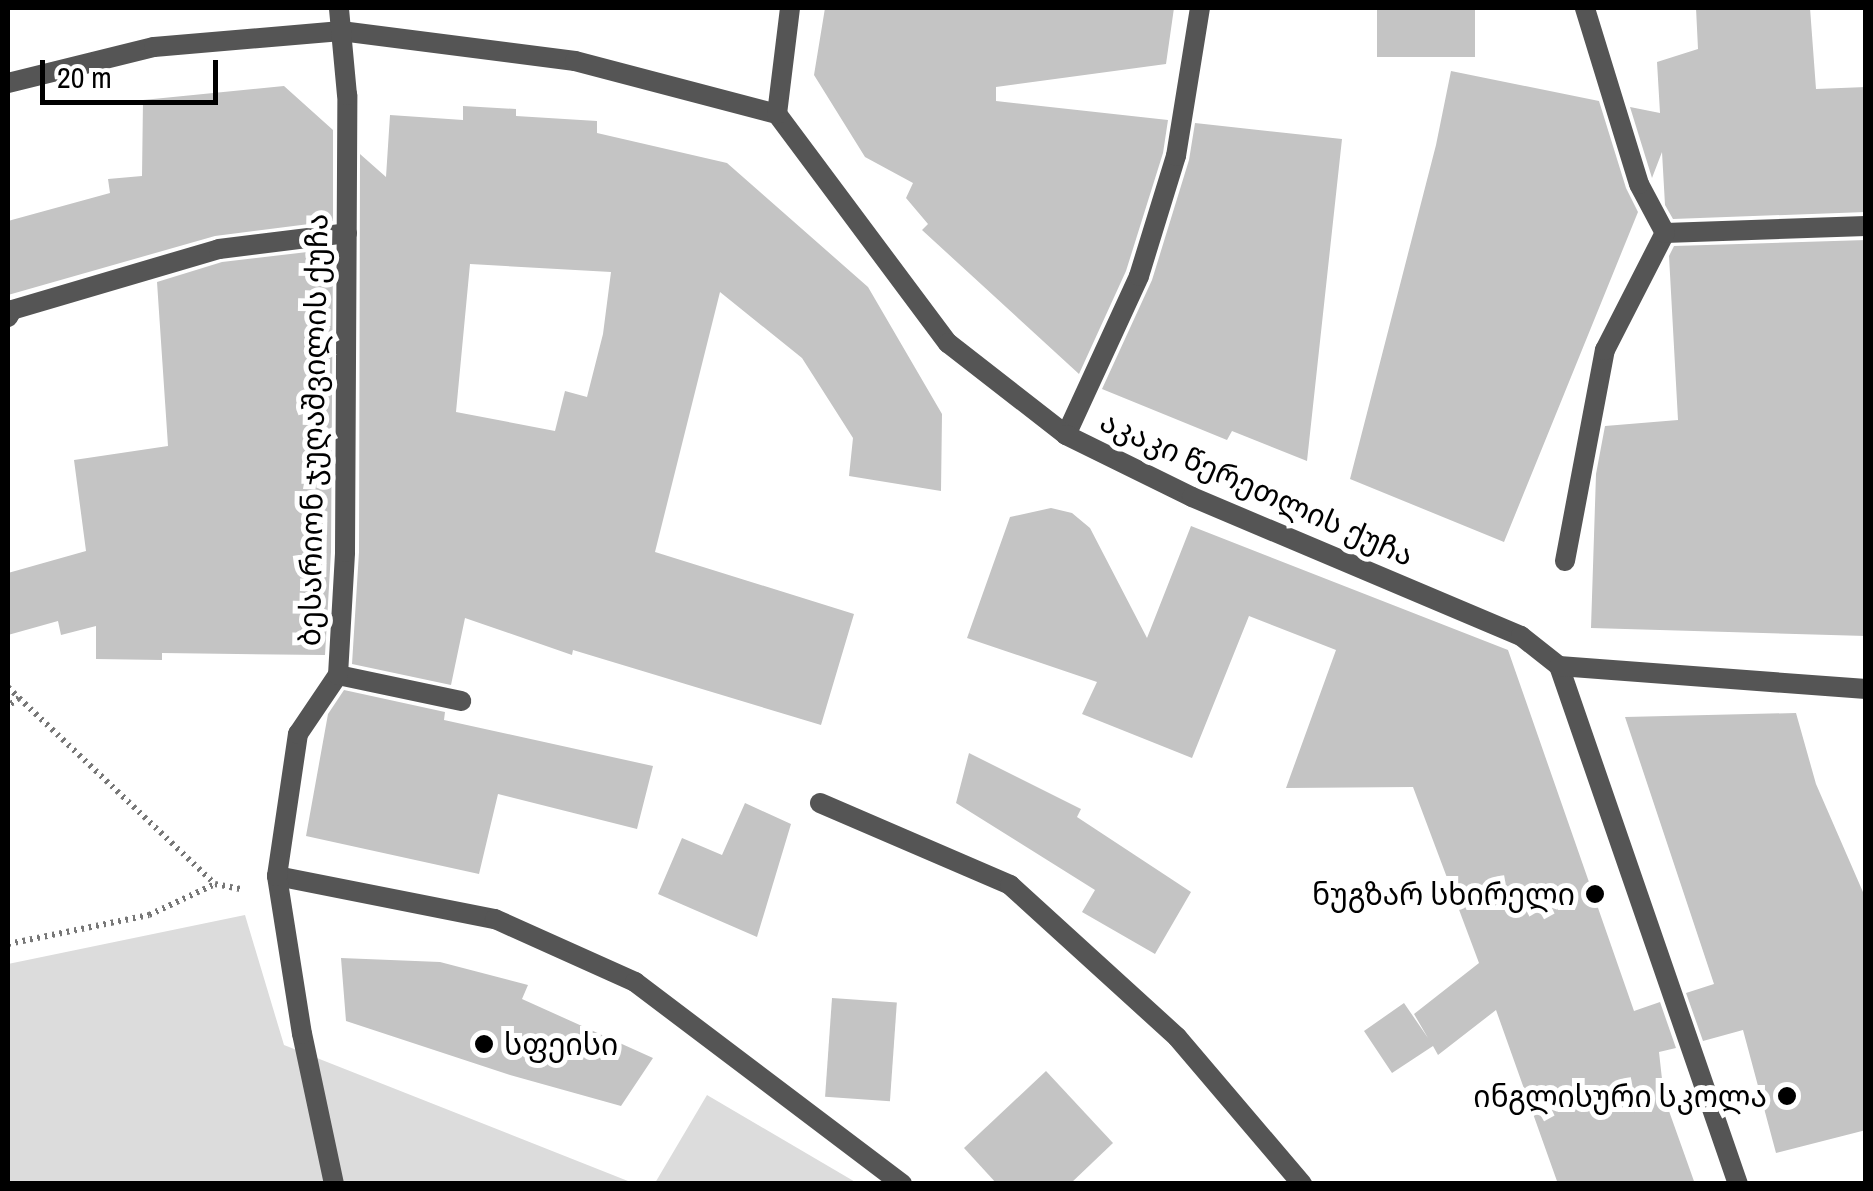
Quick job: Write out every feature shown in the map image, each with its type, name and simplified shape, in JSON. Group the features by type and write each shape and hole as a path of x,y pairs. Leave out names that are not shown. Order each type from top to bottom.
{"street":[{"path":"339,8 341,32"},
{"path":"8,83 154,47 341,32 575,61 777,114 790,8"},
{"path":"1066,435 1139,276 1176,156 1200,8"},
{"path":"1585,8 1639,184 1665,233"},
{"name":"ბესარიონ ჯუღაშვილის ქუჩა","path":"334,1184 302,1034 279,886 298,734 338,676 345,552 348,95 341,32"},
{"name":"აკაკი წერეთლის ქუჩა","path":"777,114 948,343 1066,435 1192,497 1521,636 1559,666"},
{"path":"1665,233 1866,226"},
{"path":"1565,561 1605,350 1665,233"},
{"path":"8,316 12,310 219,249 347,234"},
{"path":"1738,1184 1559,666 1866,688"},
{"path":"338,676 461,701"},
{"path":"820,803 1010,885 1177,1037 1302,1184"},
{"path":"279,886 495,919 635,982 902,1184"}],"path":[{"path":"8,688 215,884"},
{"path":"8,706 19,698"},
{"path":"8,944 149,915 215,884 279,886"}],"shaded area":[{"path":"245,915 284,1045 633,1183 8,1183 8,964"},
{"path":"707,1095 857,1183 655,1183"}],"building":[{"path":"825,8 1174,8 1166,64 996,87 996,101 1168,120 1163,153 1126,271 1079,374 922,230 928,224 906,198 913,183 865,157 814,75"},
{"path":"1377,8 1475,8 1475,57 1377,57"},
{"path":"1696,8 1810,8 1816,89 1866,87 1866,212 1673,219 1665,205 1662,152 1652,178 1630,107 1660,113 1657,62 1698,49"},
{"path":"1451,71 1599,101 1626,188 1638,212 1504,542 1350,479 1436,145"},
{"path":"284,86 333,130 333,221 215,236 8,295 8,221 110,193 108,179 142,176 143,100"},
{"path":"463,106 516,109 516,116 597,121 597,133 727,163 868,287 942,414 941,491 849,476 853,438 802,358 720,292 655,552 854,614 821,725 573,650 572,655 465,618 451,685 352,664 359,552 360,154 386,177 390,115 463,120","holes":["470,264 611,272 603,334 587,397 565,391 555,431 456,412"]},
{"path":"1195,123 1342,139 1307,461 1232,431 1227,440 1102,389 1152,280 1189,160"},
{"path":"1866,240 1866,636 1591,628 1596,474 1605,426 1678,420 1669,256 1674,246"},
{"path":"333,249 331,552 325,655 162,653 162,660 96,659 96,626 61,635 58,621 8,635 8,573 86,551 74,460 168,446 157,282 222,262"},
{"path":"1051,508 1072,513 1090,528 1147,638 1191,526 1508,650 1634,1011 1660,1002 1676,1048 1659,1052 1664,1097 1695,1184 1558,1184 1496,1010 1438,1055 1433,1046 1392,1073 1364,1031 1404,1003 1428,1038 1414,1014 1479,963 1413,787 1286,788 1336,650 1249,616 1192,758 1082,714 1097,682 967,638 1010,517"},
{"path":"344,690 445,712 444,720 653,766 637,829 498,794 479,874 306,836 328,714"},
{"path":"1796,713 1816,784 1866,899 1866,1130 1776,1153 1743,1030 1703,1041 1686,993 1714,984 1625,717"},
{"path":"969,753 1081,809 1077,817 1191,892 1155,954 1082,912 1095,890 956,803"},
{"path":"745,803 791,824 757,937 658,894 682,838 722,855"},
{"path":"341,958 440,962 528,985 522,999 653,1058 621,1106 510,1075 346,1021"},
{"path":"832,998 897,1003 890,1101 825,1097"},
{"path":"1046,1071 1113,1143 1070,1184 997,1184 964,1148"}],"place":[{"name":"ნუგზარ სხირელი","path":"1595,894"},
{"name":"სფეისი","path":"484,1044"},
{"name":"ინგლისური სკოლა","path":"1787,1096"}]}
